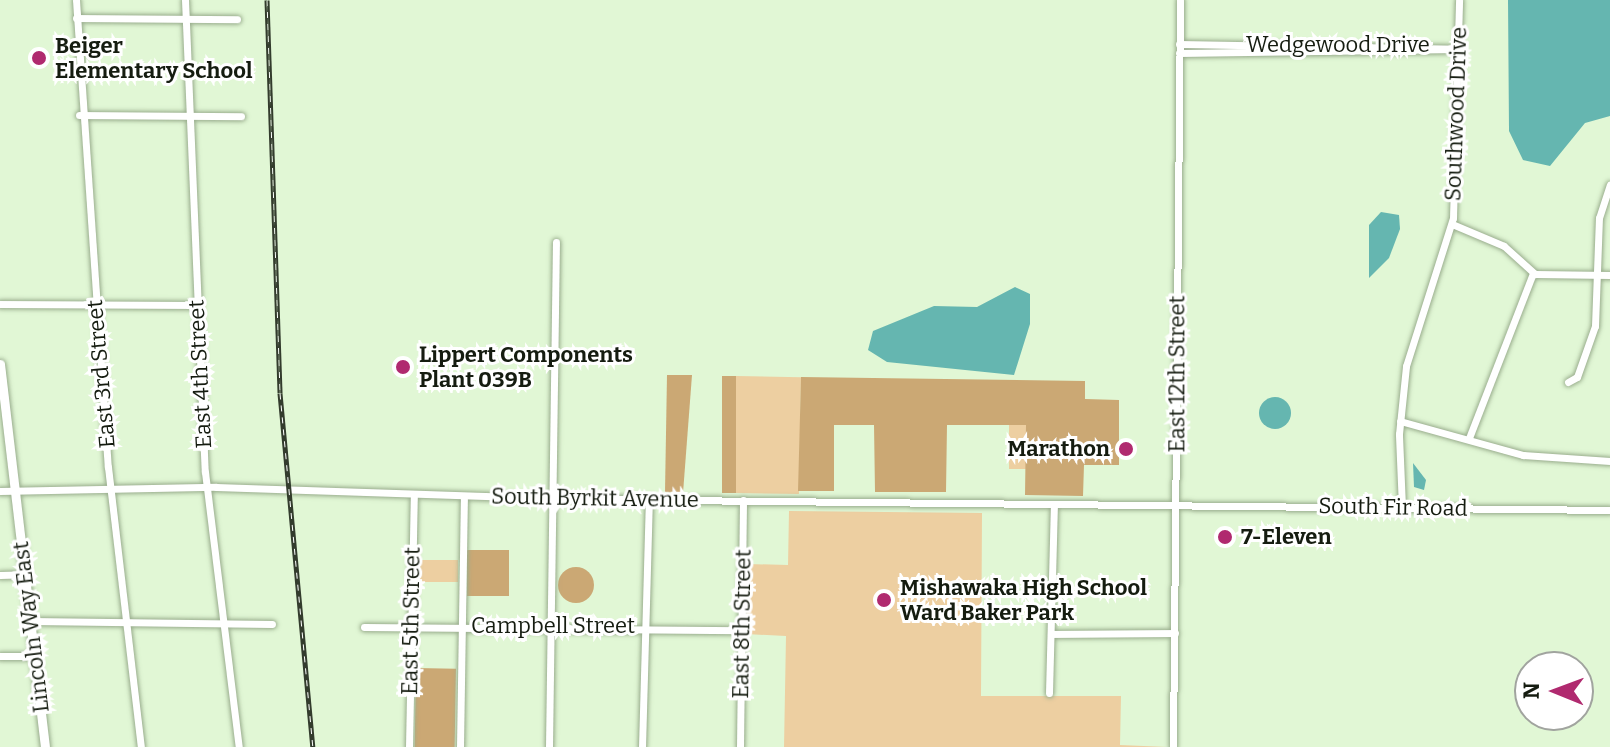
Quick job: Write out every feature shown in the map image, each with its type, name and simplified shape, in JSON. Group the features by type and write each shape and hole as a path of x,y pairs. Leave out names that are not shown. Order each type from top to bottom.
{"main road":[{"name":"Lincoln Way East","path":"0,364 45,747"}],"street":[{"name":"East 3rd Street","path":"76,0 79,115 94,305 110,486 141,747"},
{"name":"East 4th Street","path":"185,0 207,487 239,747"},
{"name":"East 12th Street","path":"1173,747 1180,0"},
{"name":"Southwood Drive","path":"1402,507 1400,421 1410,346 1452,224 1459,0"},
{"path":"76,18 237,19"},
{"name":"Wedgewood Drive","path":"1179,48 1457,49"},
{"path":"79,115 241,116"},
{"path":"1568,382 1577,377 1591,340 1599,218 1610,185"},
{"path":"1452,224 1504,246 1533,273 1610,275"},
{"path":"549,747 556,242"},
{"path":"1469,438 1533,273"},
{"path":"0,304 197,305"},
{"path":"1400,421 1537,457 1610,461"},
{"name":"South Byrkit Avenue","path":"0,491 110,486 207,487 464,497 1176,505"},
{"name":"East 5th Street","path":"409,747 414,496"},
{"path":"460,747 464,497"},
{"path":"642,747 649,499"},
{"name":"East 8th Street","path":"740,747 743,500"},
{"path":"1049,693 1054,504"},
{"name":"South Fir Road","path":"1176,505 1610,510"},
{"path":"0,575 25,574"},
{"path":"31,621 272,624"},
{"name":"Campbell Street","path":"364,627 646,626 742,630"},
{"path":"1051,634 1175,633"},
{"path":"0,656 35,656"}],"shaded area":[{"path":"667,375 692,375 683,493 665,492"},
{"path":"722,376 736,376 736,493 722,493"},
{"path":"736,376 801,377 799,494 734,493"},
{"path":"801,377 1085,381 1085,399 1119,400 1119,465 1084,465 1083,496 1025,495 1026,425 947,425 946,492 875,492 874,425 834,425 834,491 798,491"},
{"path":"1009,424 1027,424 1027,469 1009,469"},
{"name":"Mishawaka High School Ward Baker Park","path":"789,511 982,513 981,696 1121,696 1120,745 1167,747 784,747 786,636 746,634 747,564 788,565"},
{"path":"467,550 509,550 509,596 467,596"},
{"path":"417,560 458,560 458,582 417,582"},
{"path":"576,567 589,572 594,585 589,598 576,603 563,598 558,585 563,572"},
{"path":"416,668 456,669 455,747 415,747"}],"water":[{"path":"1508,0 1610,0 1610,116 1585,123 1550,166 1523,160 1509,131"},
{"path":"1381,212 1399,215 1400,229 1389,258 1369,278 1369,225"},
{"path":"1015,287 1030,294 1030,324 1014,375 887,362 868,350 873,331 934,306 977,307"},
{"path":"1275,397 1286,402 1291,413 1286,424 1275,429 1264,424 1259,413 1264,402"},
{"path":"1413,463 1426,480 1424,490 1414,487"}],"railway":[{"path":"267,0 280,393 313,747"}],"place":[{"name":"Beiger Elementary School","path":"39,58"},
{"name":"Lippert Components Plant 039B","path":"403,367"},
{"name":"Marathon","path":"1126,449"},
{"name":"7-Eleven","path":"1225,537"},
{"name":"Mishawaka High School Ward Baker Park","path":"884,600"}]}
